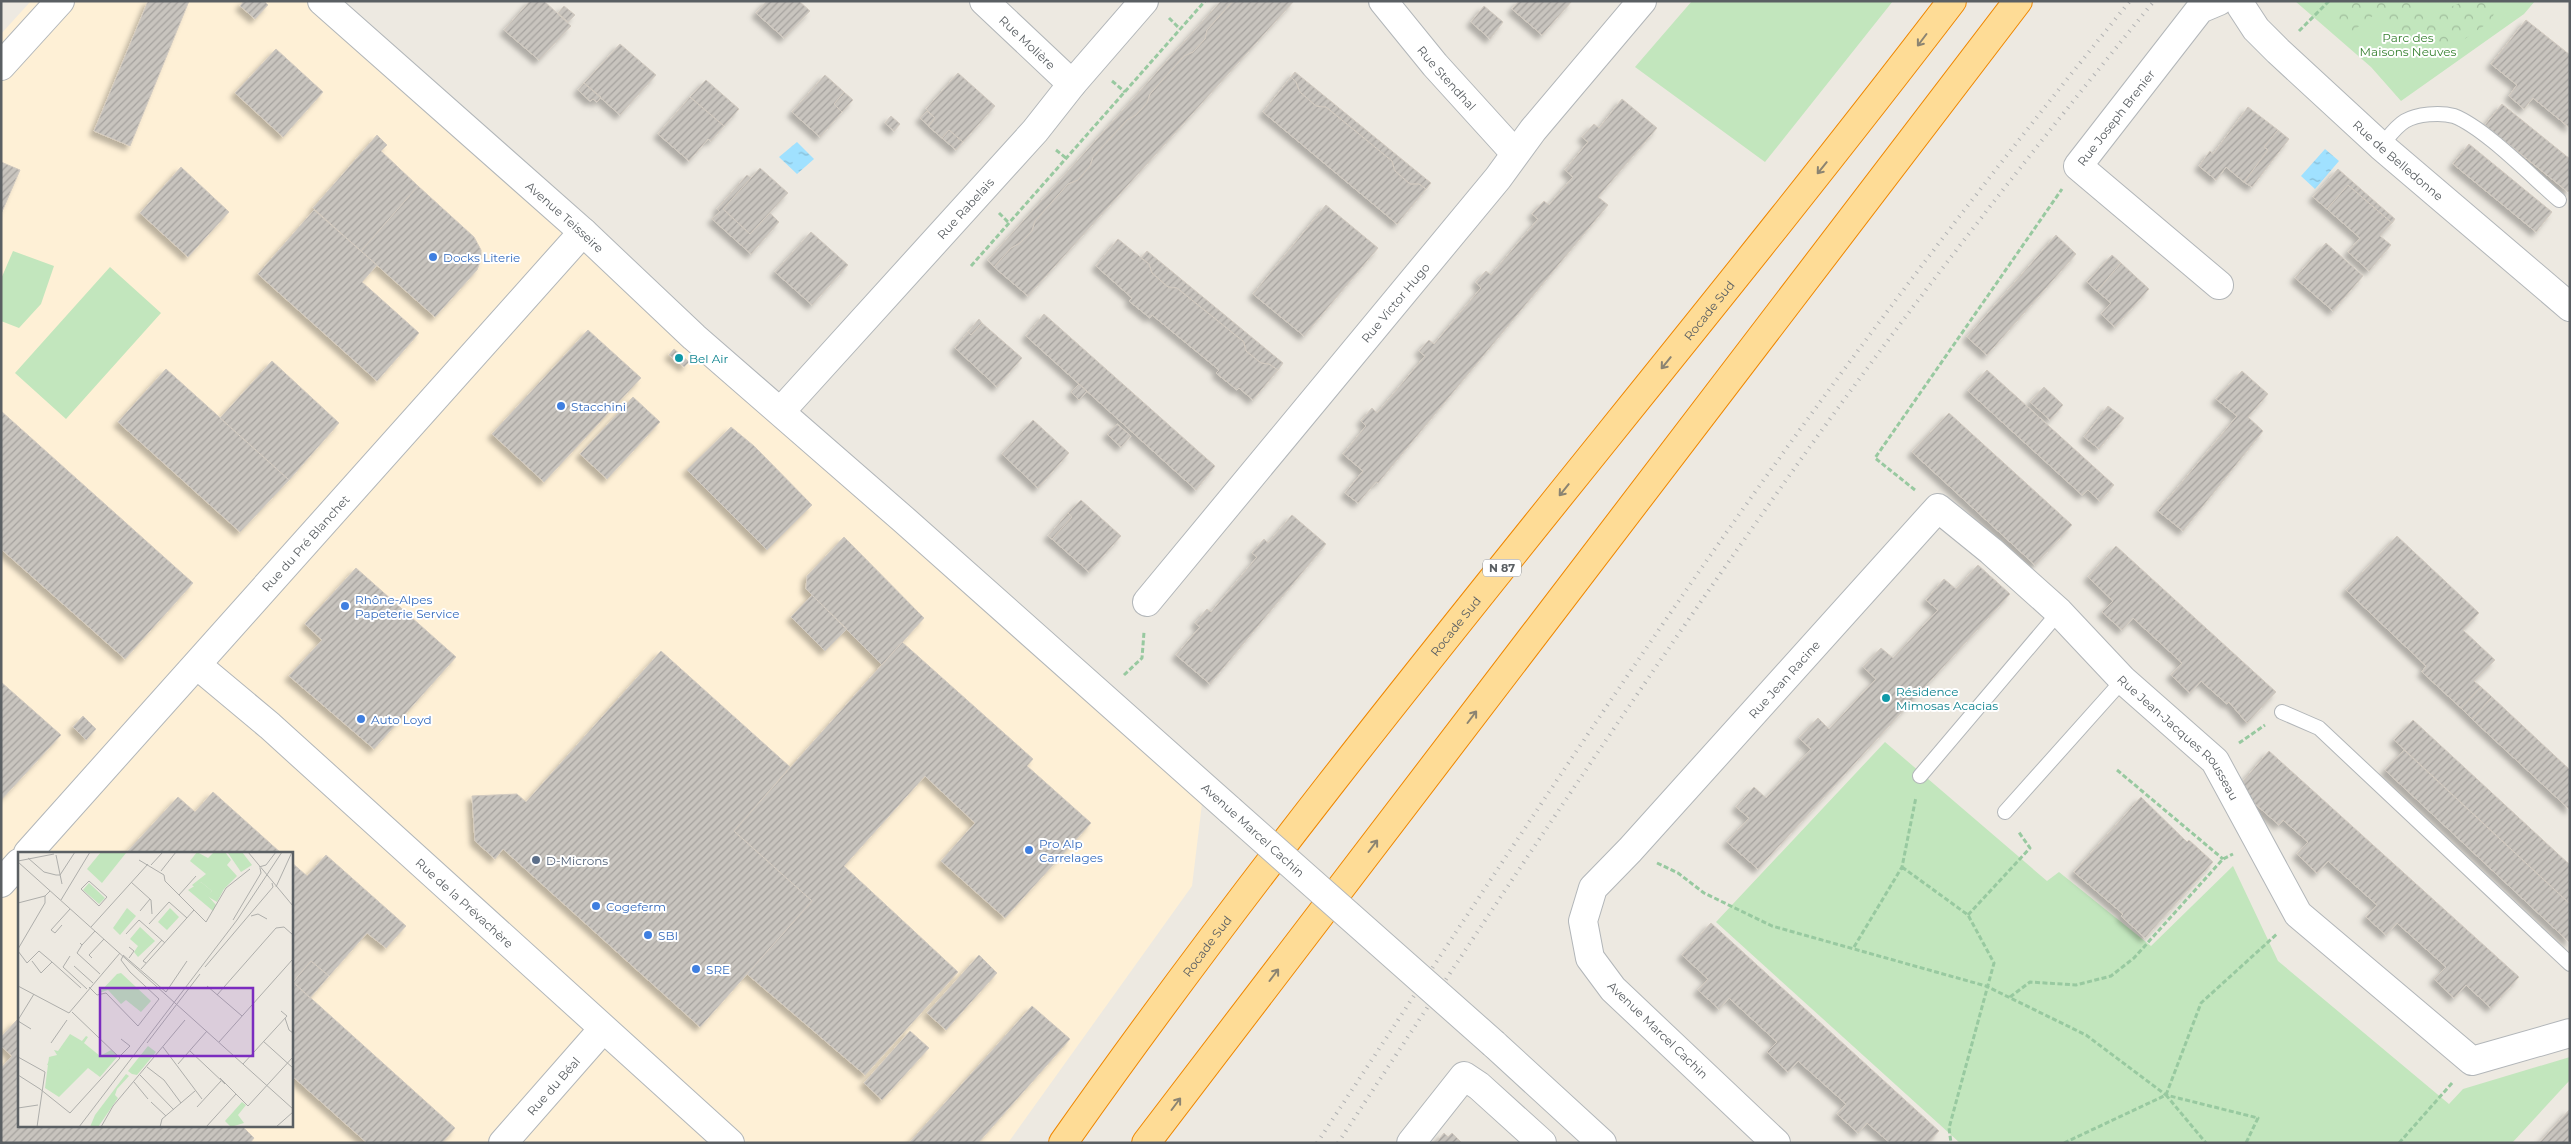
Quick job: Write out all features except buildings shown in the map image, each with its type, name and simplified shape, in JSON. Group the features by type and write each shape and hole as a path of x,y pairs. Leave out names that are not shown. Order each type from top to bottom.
{"highway":[{"name":"Rocade Sud","path":"1063,1143 1230,914 1445,640 1869,110 1952,1"},
{"path":"1146,1143 2018,1"}],"street":[{"path":"1,66 60,1"},
{"name":"Avenue Teisseire","path":"322,1 583,232 669,314 903,519"},
{"name":"Rue Molière","path":"984,1 1072,84"},
{"name":"Rue Rabelais","path":"781,412 1035,131 1072,84 1144,1"},
{"name":"Rue Stendhal","path":"1383,1 1435,65 1514,152"},
{"name":"Rue Victor Hugo","path":"1147,602 1498,178 1514,152 1642,1"},
{"name":"Rue Joseph Brenier","path":"2219,1 2200,9 2078,166 2219,285"},
{"name":"Rue de Belledonne","path":"2241,1 2241,6 2256,29 2278,51 2381,146 2570,308"},
{"name":"Rue du Pré Blanchet","path":"29,852 583,232"},
{"name":"Rue Jean-Jacques Rousseau","path":"1938,508 1992,551 2059,612 2123,680 2215,761 2298,914 2472,1060"},
{"name":"Rue Jean Racine","path":"1630,850 1938,508"},
{"name":"Avenue Marcel Cachin","path":"903,519 1494,1044 1602,1143"},
{"name":"Rue de la Prévachère","path":"197,665 270,726 730,1143"},
{"name":"Avenue Marcel Cachin","path":"1630,850 1593,888 1583,921 1590,958 1613,988 1776,1143"},
{"path":"1,882 18,864"},
{"name":"Rue du Béal","path":"503,1143 603,1029"},
{"path":"2472,1060 2570,1033"},
{"path":"1412,1143 1464,1076 1479,1086 1542,1143"}],"lane":[{"path":"2381,146 2397,126 2406,120 2433,114 2453,116 2478,129 2559,200"},
{"path":"1920,776 2059,612"},
{"path":"2005,812 2123,680"},
{"path":"2282,712 2319,728 2570,964"}],"path":[{"path":"971,266 1205,1"},
{"path":"2278,51 2329,1"},
{"path":"1938,508 1875,458 2078,166"},
{"path":"1122,677 1142,658"},
{"path":"2215,761 2282,712"},
{"path":"2117,770 2223,859"},
{"path":"1854,948 1902,867 1920,776"},
{"path":"1968,915 2030,848 2005,812"},
{"path":"2010,997 2030,982 2076,985 2111,976 2134,958 2223,859 2258,841"},
{"path":"1630,850 1678,874 1704,893 1772,926 1986,986 2086,1035 2166,1095 2206,1143"},
{"path":"1902,867 1968,915 1994,963 1986,986 1949,1128 1951,1143"},
{"path":"2166,1095 2201,1004 2298,914"},
{"path":"2399,1143 2472,1060"},
{"path":"2064,1143 2166,1095 2258,1118 2246,1143"}],"shaded area":[{"path":"31,1 322,1 1204,787 1192,886 1008,1143 1,1143 1,34"}],"green space":[{"path":"1692,1 1893,1 1765,162 1635,67"},
{"name":"Parc des Maisons Neuves","path":"2295,1 2535,1 2524,14 2401,101 2371,67"},
{"path":"2349,1 2411,1 2436,13 2458,4 2459,1 2499,1 2491,21 2450,49 2406,39 2374,15 2346,36 2332,11"},
{"path":"13,251 54,266 41,304 19,328 1,321 1,279"},
{"path":"110,267 161,313 66,419 15,373"},
{"path":"1885,742 2047,881 2059,872 2151,946 2233,866 2278,961 2449,1104 2463,1089 2570,1057 2570,1080 2512,1143 1960,1143 1716,922"}],"water":[{"path":"797,142 814,159 797,174 779,157"},
{"path":"2325,149 2339,161 2315,189 2301,176"}],"railway":[{"path":"1317,1143 1558,779 1655,635 1756,491 1912,278 2130,1"},
{"path":"1338,1143 1629,706 1809,448 1978,222 2154,1"}],"place":[{"name":"Docks Literie","path":"433,257"},
{"name":"Bel Air","path":"679,358"},
{"name":"Stacchini","path":"561,406"},
{"name":"Rhône-Alpes Papeterie Service","path":"345,606"},
{"name":"Résidence Mimosas Acacias","path":"1886,698"},
{"name":"Auto Loyd","path":"361,719"},
{"name":"Pro Alp Carrelages","path":"1029,850"},
{"name":"D-Microns","path":"536,860"},
{"name":"Cogeferm","path":"596,906"},
{"name":"SBI","path":"648,935"},
{"name":"SRE","path":"696,969"}]}
